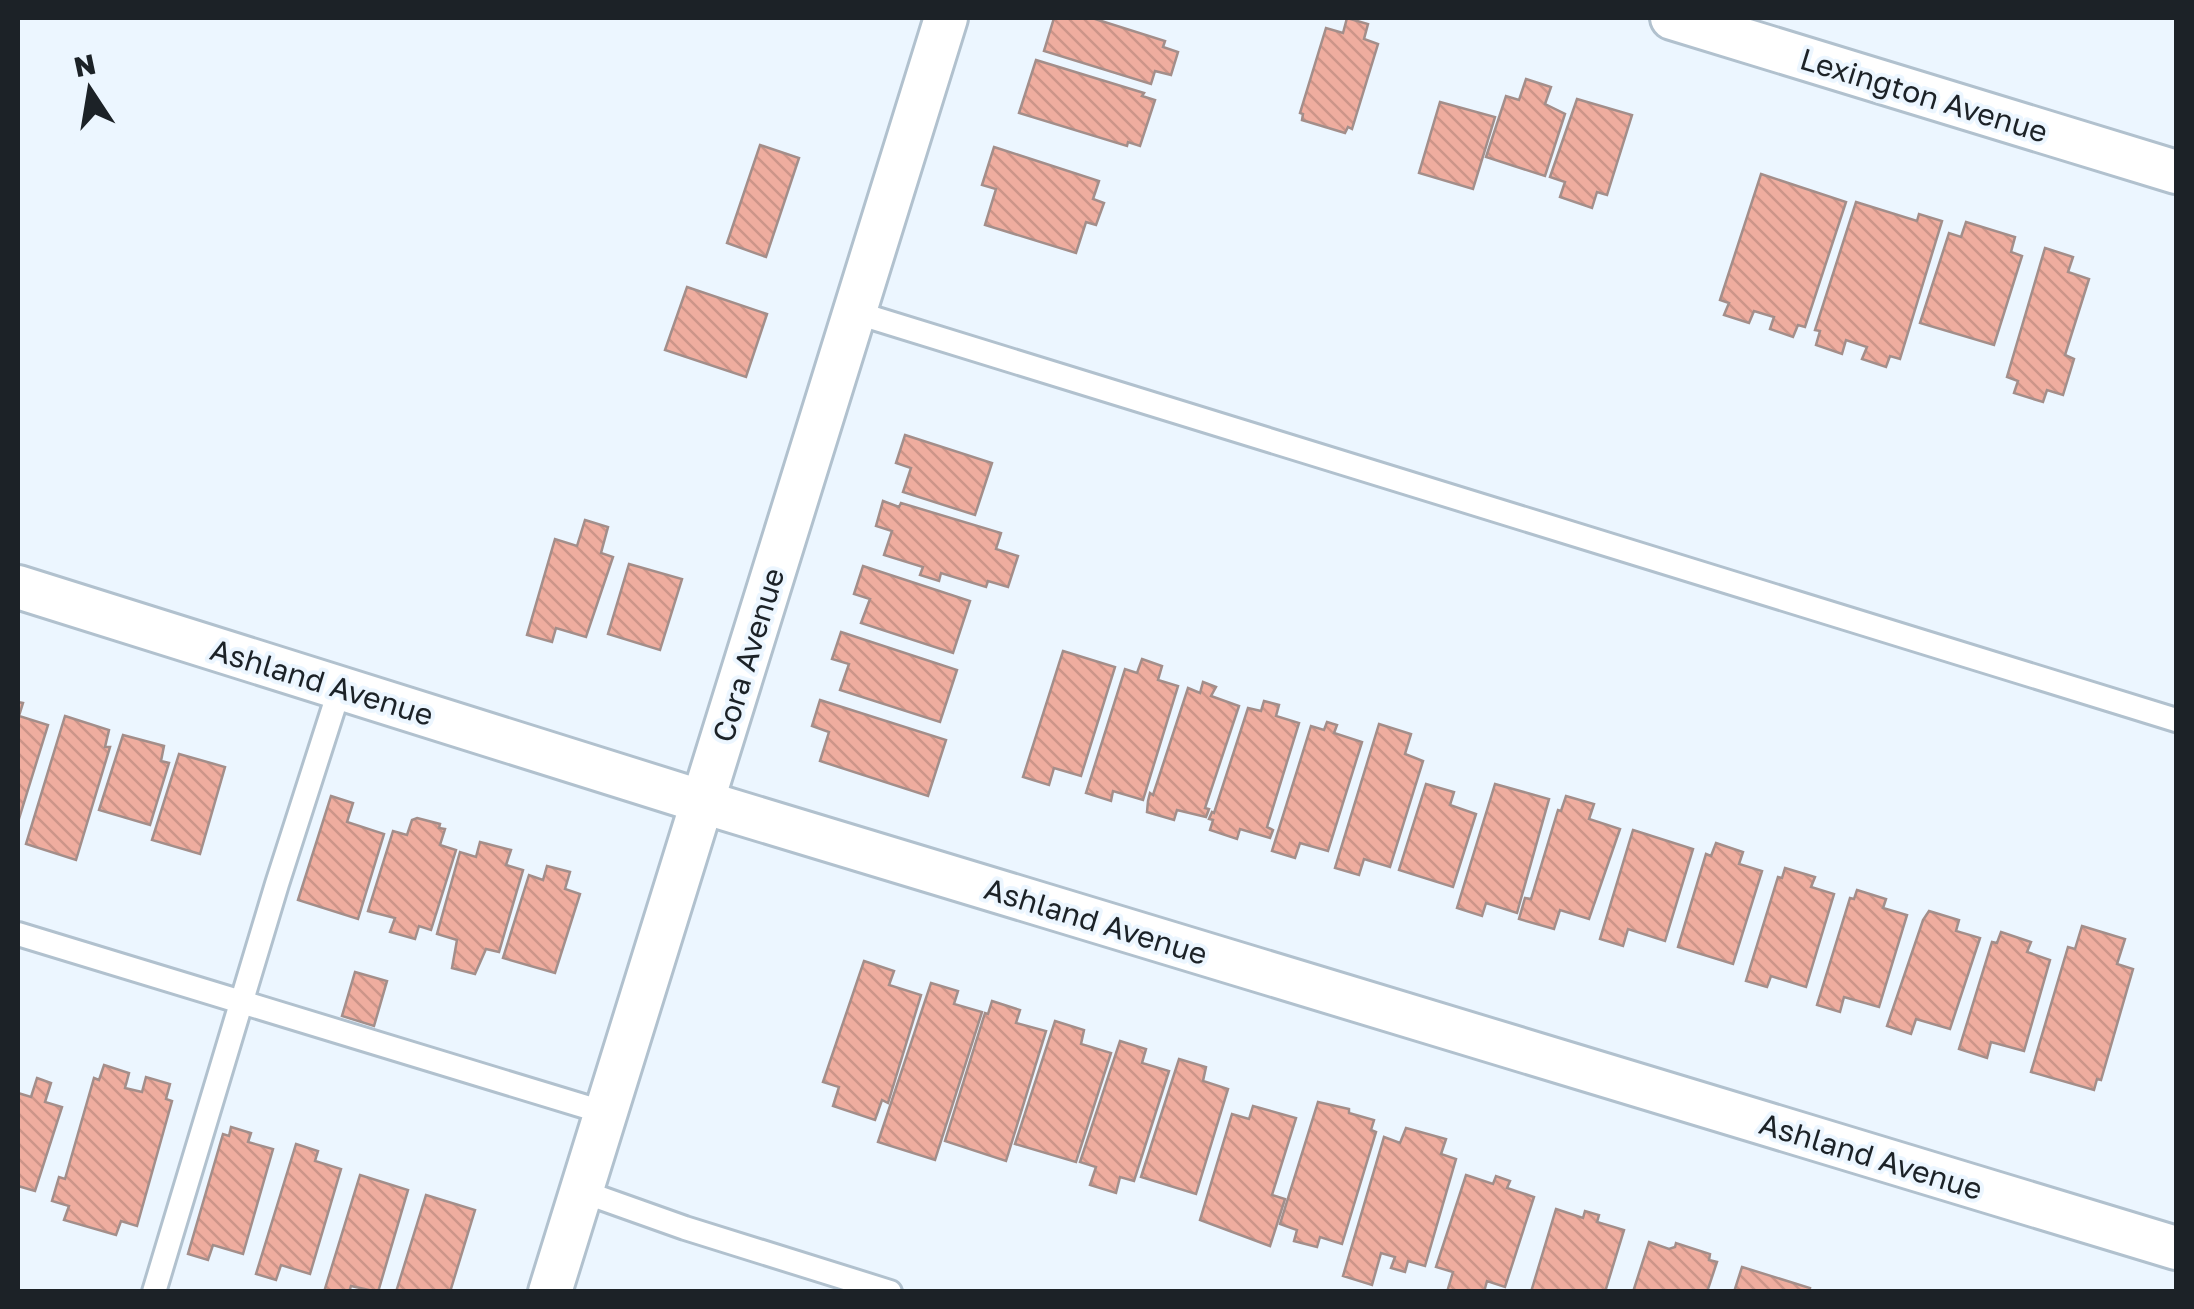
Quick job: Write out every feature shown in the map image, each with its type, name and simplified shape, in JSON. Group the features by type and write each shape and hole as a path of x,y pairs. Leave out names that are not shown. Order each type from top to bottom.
{"street":[{"name":"Cora Avenue","path":"550,1292 946,18"},
{"name":"Lexington Avenue","path":"1672,18 2176,172"},
{"name":"Ashland Avenue","path":"18,587 702,802 2176,1248"}],"lane":[{"path":"854,312 2176,720"},
{"path":"154,1292 340,688"},
{"path":"18,934 606,1112"},
{"path":"581,1192 890,1292"}],"building":[{"path":"1054,18 1092,18 1165,41 1163,47 1178,52 1171,75 1155,71 1151,84 1044,51"},
{"path":"1347,18 1368,24 1364,39 1378,44 1352,129 1348,127 1345,133 1302,120 1300,113 1326,28 1343,33"},
{"path":"1036,60 1144,93 1142,96 1155,100 1140,146 1128,142 1127,146 1019,113"},
{"path":"1526,79 1551,87 1545,104 1565,114 1545,176 1486,157 1506,96 1519,100"},
{"path":"1577,99 1632,115 1607,195 1597,192 1592,208 1560,197 1565,182 1550,177"},
{"path":"1440,102 1495,117 1473,189 1419,173"},
{"path":"760,145 799,158 766,257 727,243"},
{"path":"994,147 1099,181 1093,199 1104,203 1096,225 1086,222 1076,253 985,225 996,189 982,185"},
{"path":"1761,174 1846,202 1805,327 1798,325 1793,337 1770,329 1774,317 1754,311 1749,323 1724,315 1729,303 1720,300"},
{"path":"1856,202 1917,221 1919,214 1942,221 1900,359 1890,356 1886,367 1862,359 1867,347 1846,340 1842,354 1816,345 1820,331 1815,330"},
{"path":"1966,222 2015,237 2011,252 2022,256 1994,345 1920,323 1949,233 1961,237"},
{"path":"2045,248 2073,257 2068,272 2089,279 2065,355 2074,359 2063,395 2047,390 2043,402 2014,393 2018,381 2007,377"},
{"path":"687,287 767,314 746,377 665,350"},
{"path":"905,435 992,463 975,515 903,492 911,468 896,463"},
{"path":"883,501 1001,533 996,549 1018,556 1008,587 988,581 986,587 941,573 939,581 920,575 923,567 884,555 892,531 876,526"},
{"path":"585,520 608,527 601,553 613,557 586,637 556,628 552,642 527,635 555,539 577,546"},
{"path":"629,564 682,579 660,650 608,634"},
{"path":"863,566 970,601 953,653 861,623 870,599 854,594"},
{"path":"841,632 957,670 940,722 840,690 849,664 832,659"},
{"path":"1063,651 1115,667 1081,776 1054,768 1049,785 1023,777"},
{"path":"1142,659 1162,666 1158,680 1178,686 1143,800 1113,791 1111,801 1086,793 1125,669 1137,673"},
{"path":"1203,682 1216,687 1211,696 1239,706 1205,808 1209,809 1206,817 1177,810 1174,820 1147,812 1150,793 1153,795 1188,688 1200,693"},
{"path":"820,700 946,740 928,796 820,761 829,732 812,726"},
{"path":"1264,701 1279,705 1276,716 1299,723 1267,827 1273,830 1270,838 1240,829 1237,839 1210,830 1213,820 1209,819 1248,708 1261,711"},
{"path":"18,702 23,703 19,716 48,725 18,822"},
{"path":"65,716 109,730 105,747 110,747 76,860 26,844"},
{"path":"1327,722 1337,725 1334,733 1362,742 1328,851 1300,843 1295,858 1272,851 1311,726 1324,730"},
{"path":"1379,724 1411,734 1405,754 1423,761 1390,867 1364,859 1359,875 1335,868"},
{"path":"123,735 164,746 161,761 169,763 150,825 99,810"},
{"path":"179,754 225,767 200,854 152,840"},
{"path":"1426,784 1454,792 1450,805 1476,814 1453,887 1399,870"},
{"path":"1495,784 1549,799 1517,913 1486,903 1482,916 1457,908"},
{"path":"331,796 353,803 347,822 384,834 358,919 298,900"},
{"path":"1566,796 1594,804 1589,819 1620,829 1589,919 1560,910 1554,929 1519,919 1525,898 1531,899 1558,810 1561,811"},
{"path":"412,820 440,824 439,828 445,829 440,845 456,850 431,930 419,926 415,939 390,932 395,918 368,911 393,831 407,835"},
{"path":"1633,830 1693,849 1665,941 1628,929 1623,946 1600,939"},
{"path":"480,842 511,850 506,865 523,870 499,952 486,949 475,974 452,968 457,940 437,934 460,852 476,857"},
{"path":"1716,843 1743,852 1739,864 1762,871 1733,964 1678,947 1706,854 1711,856"},
{"path":"547,866 570,872 565,889 580,894 555,973 503,958 529,875 543,880"},
{"path":"1785,868 1815,877 1811,887 1834,894 1806,987 1771,976 1767,987 1746,981 1778,877 1782,878"},
{"path":"1857,890 1886,899 1883,908 1907,915 1879,1007 1844,997 1840,1012 1817,1005 1850,898 1854,899"},
{"path":"1929,911 1959,920 1956,931 1980,938 1950,1029 1916,1019 1911,1034 1887,1026"},
{"path":"2082,926 2125,939 2117,964 2133,969 2101,1080 2097,1079 2094,1090 2031,1072 2068,947 2075,949"},
{"path":"2001,932 2031,942 2027,952 2050,960 2024,1051 1991,1042 1987,1058 1959,1049 1992,942 1997,943"},
{"path":"864,961 894,971 889,985 921,995 888,1103 882,1100 875,1120 833,1106 839,1087 823,1082"},
{"path":"355,972 387,981 374,1026 342,1016"},
{"path":"931,983 958,991 954,1004 982,1012 935,1160 878,1142"},
{"path":"992,1001 1020,1010 1016,1023 1046,1031 1006,1161 945,1141"},
{"path":"1055,1021 1084,1030 1081,1044 1111,1053 1076,1162 1015,1144"},
{"path":"1120,1041 1146,1049 1142,1063 1169,1071 1134,1181 1120,1177 1116,1193 1090,1185 1096,1167 1080,1162"},
{"path":"1179,1059 1206,1067 1203,1081 1228,1089 1196,1194 1141,1177"},
{"path":"104,1065 129,1073 125,1088 142,1092 146,1077 170,1084 166,1099 172,1101 137,1226 121,1221 116,1235 64,1220 69,1206 52,1201 59,1177 65,1179 94,1078 99,1080"},
{"path":"37,1078 51,1083 45,1102 62,1107 35,1191 18,1186 18,1093 31,1097"},
{"path":"1318,1102 1374,1120 1371,1130 1376,1132 1342,1244 1320,1237 1317,1247 1294,1241 1297,1230 1280,1224"},
{"path":"1253,1106 1296,1118 1272,1195 1285,1199 1270,1246 1200,1220 1232,1114 1249,1119"},
{"path":"231,1127 251,1133 248,1142 273,1149 243,1254 213,1245 208,1260 188,1254 223,1134 229,1136"},
{"path":"1406,1128 1446,1139 1441,1154 1456,1159 1425,1266 1408,1261 1405,1272 1391,1268 1395,1257 1381,1253 1372,1285 1343,1276 1384,1137 1400,1143"},
{"path":"296,1144 318,1151 315,1161 341,1169 310,1274 281,1265 276,1280 256,1274"},
{"path":"360,1175 408,1190 378,1292 351,1286 349,1292 324,1292"},
{"path":"1466,1175 1493,1184 1496,1176 1510,1181 1507,1188 1534,1197 1505,1287 1487,1281 1484,1292 1447,1292 1453,1272 1436,1267"},
{"path":"426,1195 475,1210 450,1292 396,1292"},
{"path":"1556,1209 1583,1218 1585,1211 1599,1215 1597,1222 1624,1230 1605,1292 1531,1292"},
{"path":"1649,1242 1669,1249 1676,1243 1710,1254 1709,1260 1717,1262 1707,1292 1633,1292"},
{"path":"1742,1267 1810,1288 1809,1292 1734,1292"}]}
